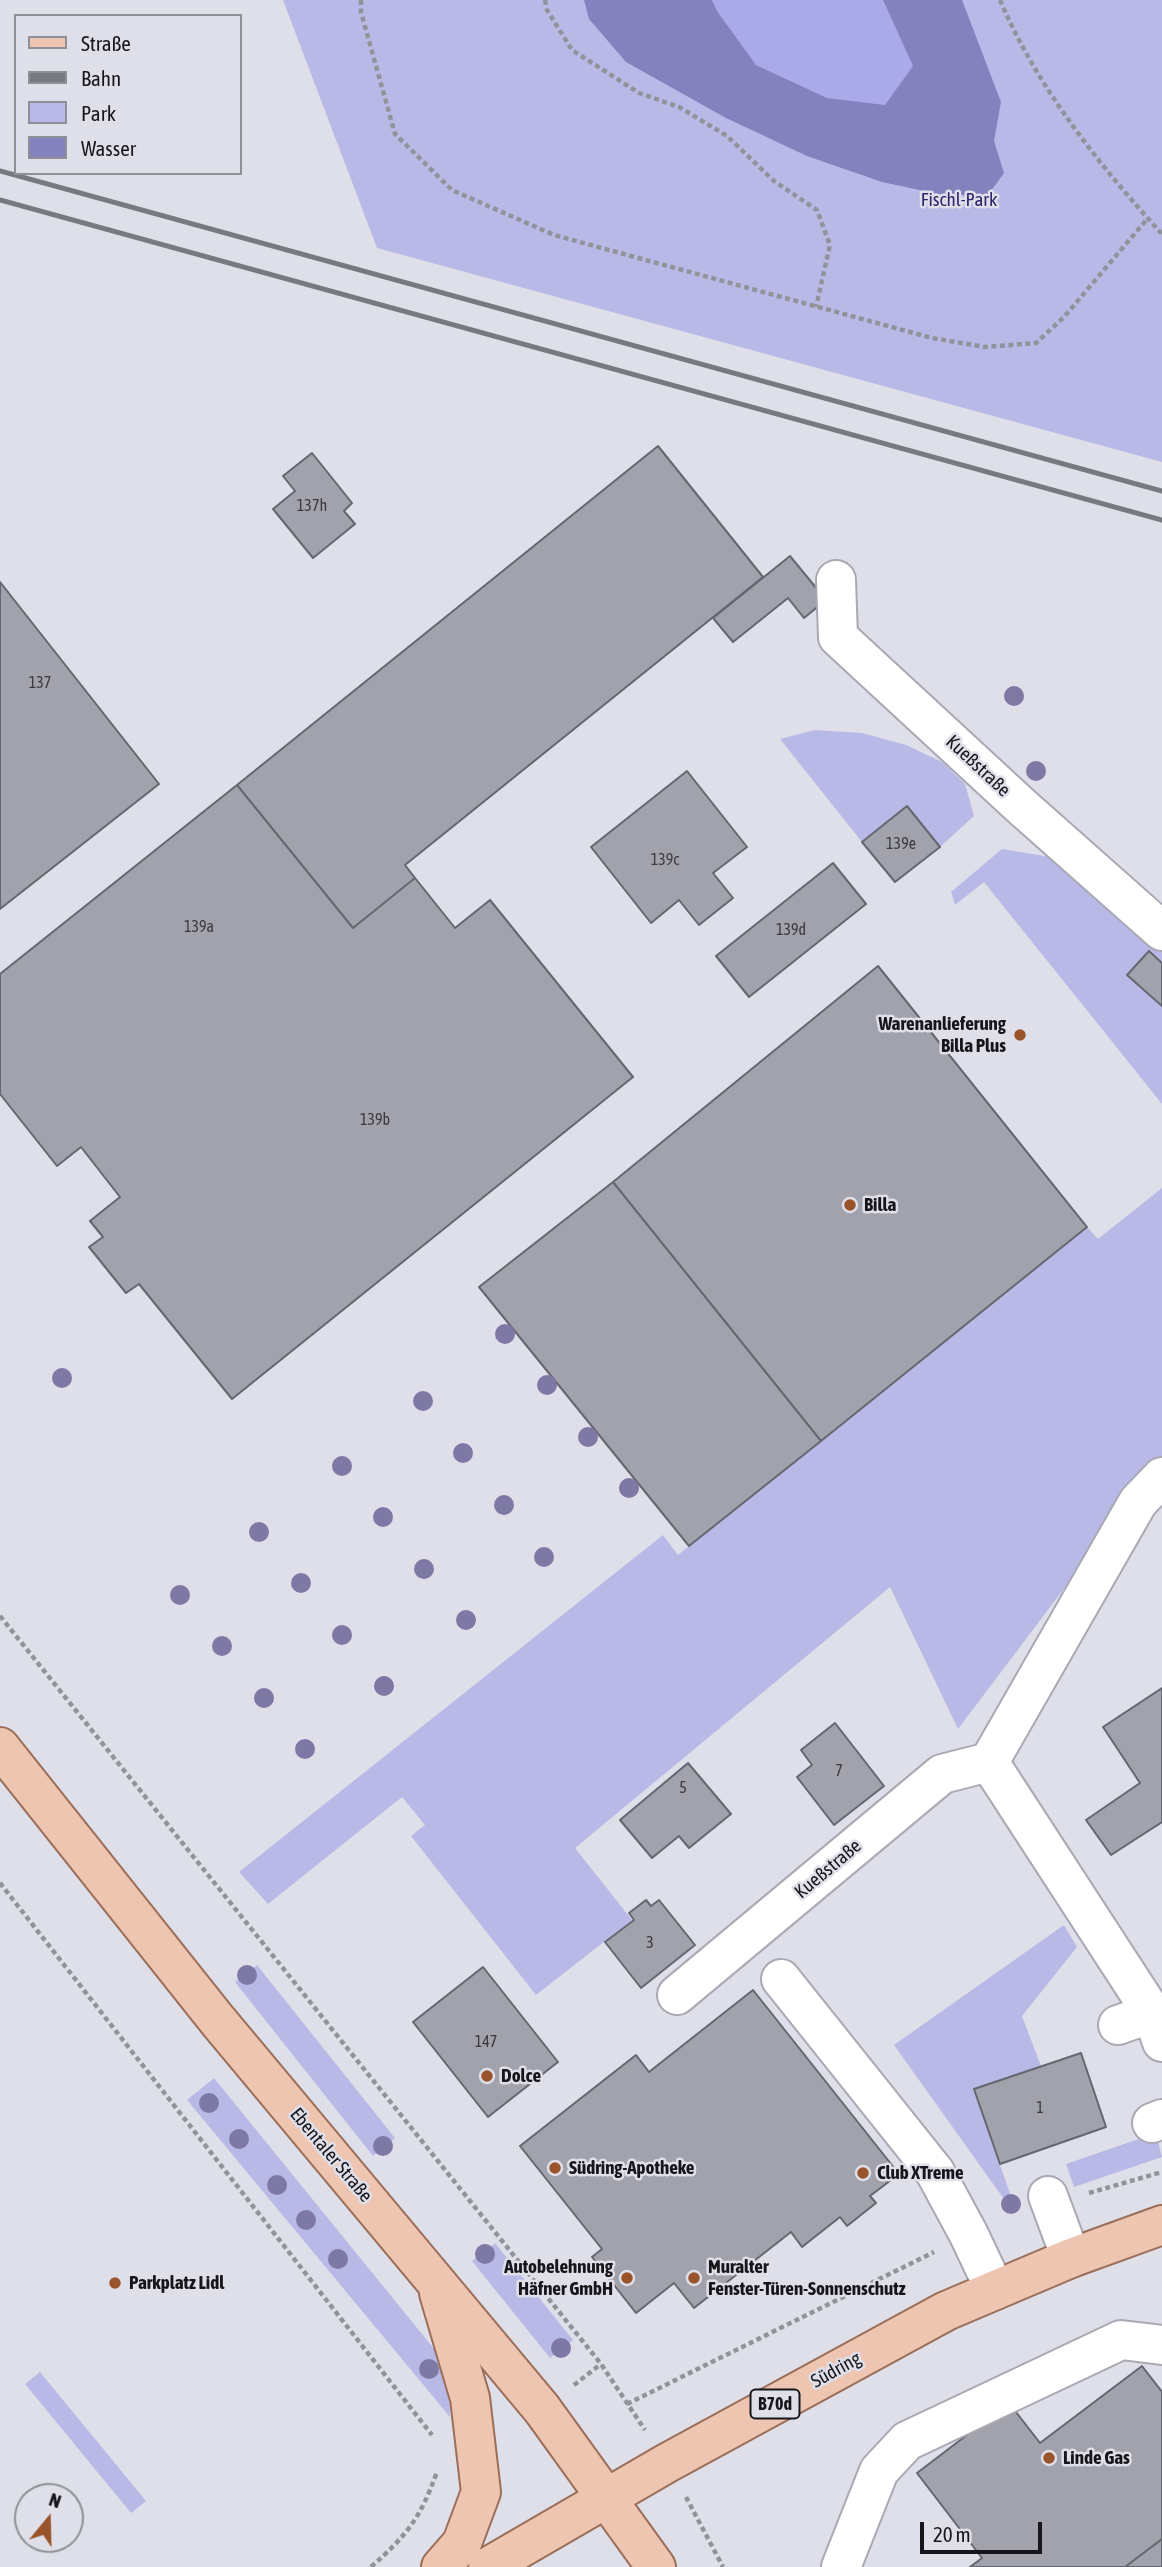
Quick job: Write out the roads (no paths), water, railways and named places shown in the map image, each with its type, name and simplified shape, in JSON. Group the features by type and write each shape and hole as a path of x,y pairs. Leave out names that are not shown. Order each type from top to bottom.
{"main road":[{"name":"Ebentaler Straße","path":"0,1746 218,2021 542,2409 656,2567"},
{"name":"Südring","path":"488,2567 605,2498 946,2311 1071,2258 1162,2225"},
{"path":"434,2277 470,2398 481,2492 463,2543 442,2567"}],"street":[{"name":"Kueßstraße","path":"836,580 838,637 1021,806 1162,931"},
{"path":"1144,2027 989,1762 1138,1502 1162,1477"},
{"name":"Kueßstraße","path":"677,1995 942,1774 989,1762"},
{"path":"782,1979 935,2172 995,2290"},
{"path":"1050,2200 1071,2258"},
{"path":"841,2567 880,2471 907,2441 1121,2340 1162,2345"}],"water":[{"path":"584,0 712,0 756,65 827,98 885,105 913,66 883,0 962,0 1001,102 994,141 1004,173 988,195 943,195 882,182 807,156 726,118 626,62 589,19"}],"railway":[{"path":"0,171 14,175"},
{"path":"15,175 1162,491"},
{"path":"0,200 1162,520"}],"place":[{"name":"Warenanlieferung Billa Plus","path":"1020,1035"},
{"name":"Billa","path":"850,1205"},
{"name":"Dolce","path":"487,2076"},
{"name":"Südring-Apotheke","path":"555,2168"},
{"name":"Club XTreme","path":"863,2173"},
{"name":"Autobelehnung Häfner GmbH","path":"627,2278"},
{"name":"Muralter Fenster-Türen-Sonnenschutz","path":"694,2278"},
{"name":"Parkplatz Lidl","path":"115,2283"},
{"name":"Linde Gas","path":"1049,2458"}],"park label":[{"name":"Fischl-Park","path":"959,200"}]}
